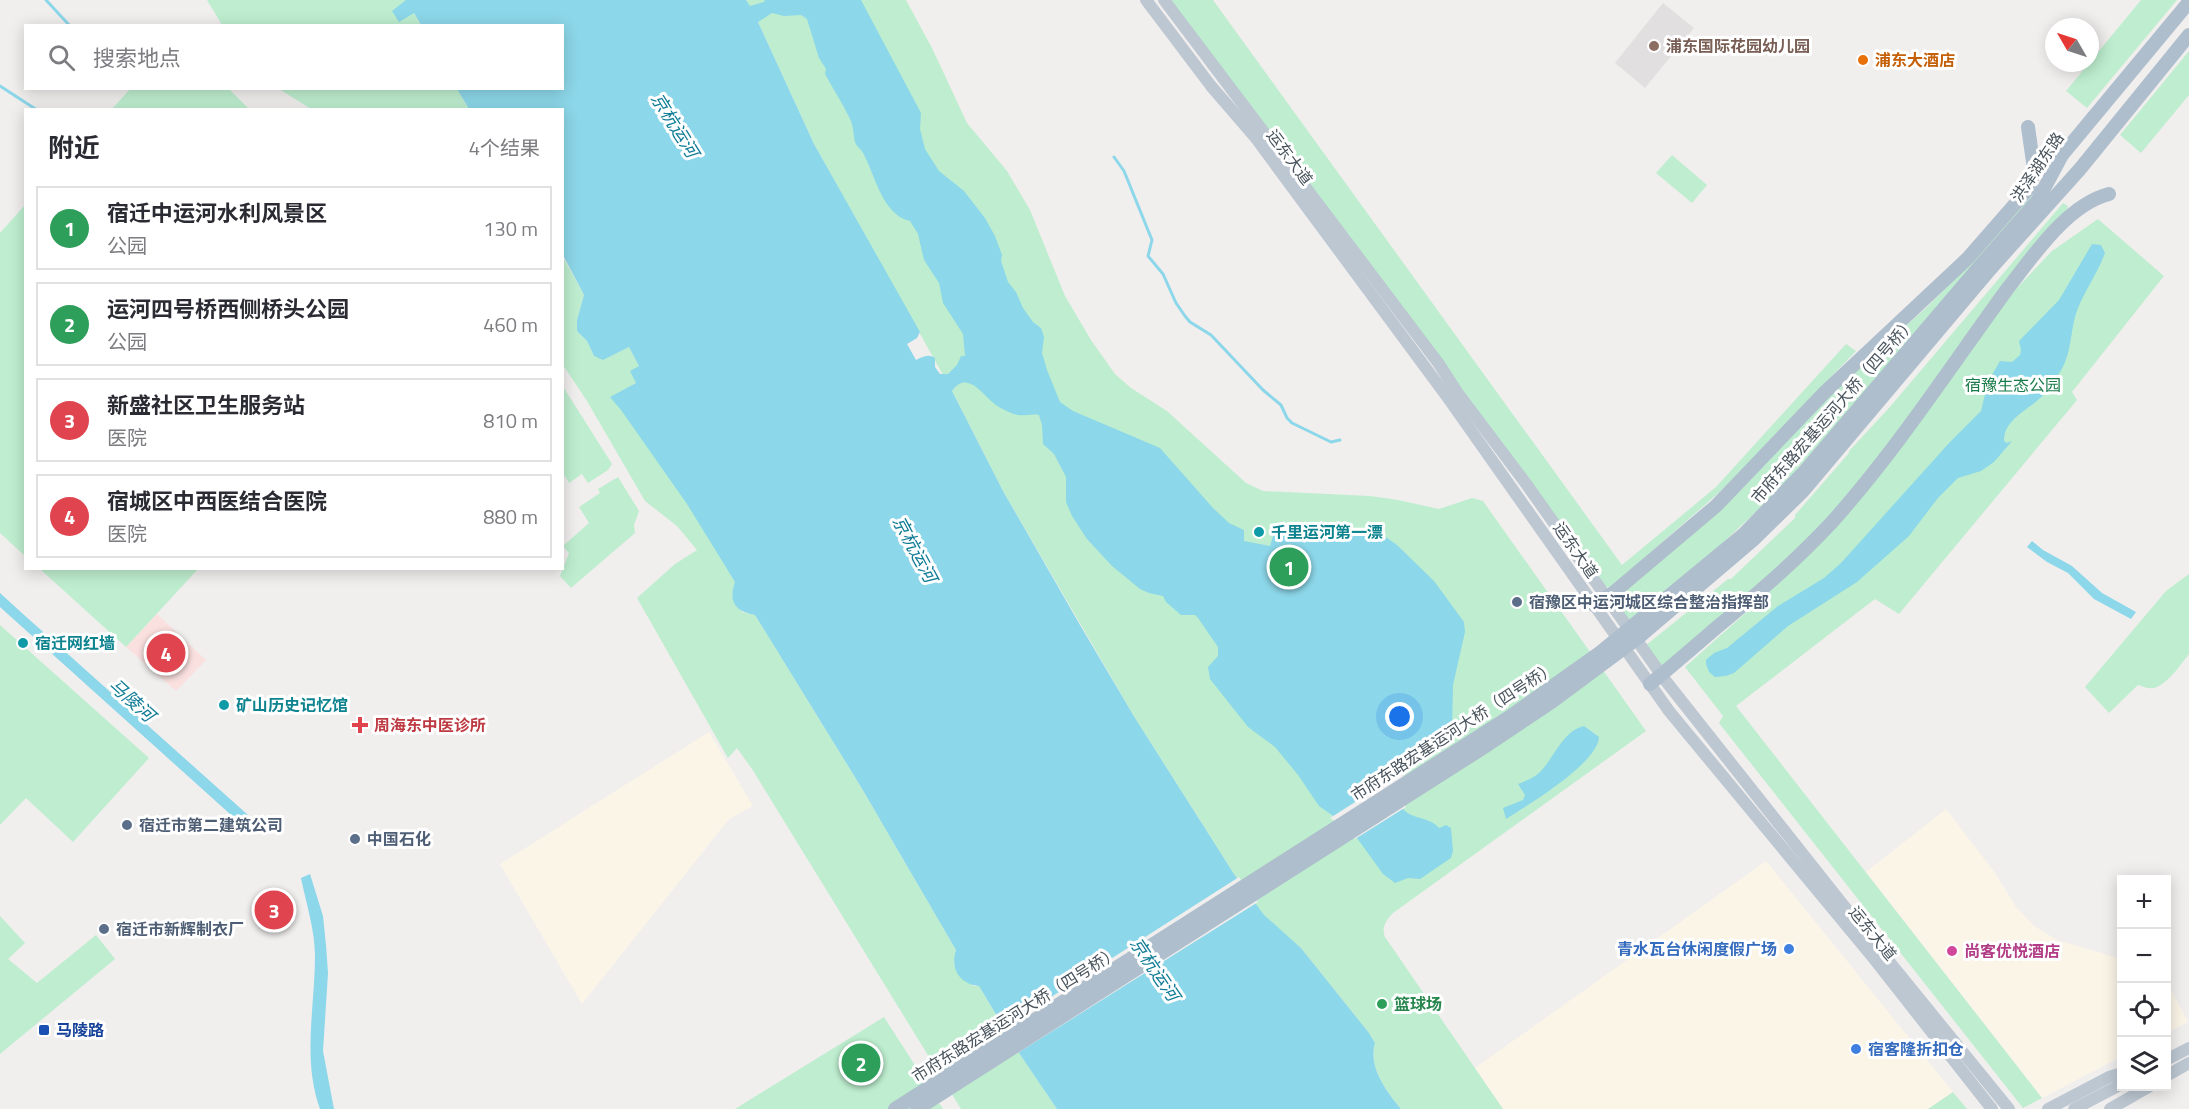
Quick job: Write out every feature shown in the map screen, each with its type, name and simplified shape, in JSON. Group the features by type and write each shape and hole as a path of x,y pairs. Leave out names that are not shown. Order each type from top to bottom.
{"main road":[{"name":"运东大道","path":"1146,0 1211,86 1255,137 1448,399 1676,720 1875,960 1992,1109"},
{"name":"运东大道","path":"1164,0 1415,332 1661,675 2009,1109"},
{"name":"洪泽湖东路","path":"1986,267 2038,200 2062,154 2189,2"},
{"name":"洪泽湖东路","path":"1986,267 2080,169 2189,35"},
{"path":"1594,605 1607,597 1716,506 1824,392 1967,259 2030,187 2034,169 2028,127"},
{"path":"1650,684 1791,565 1819,536 1873,474 2000,300 2046,242 2076,210 2094,198 2109,194"},
{"name":"市府东路宏基运河大桥（四号桥）","path":"895,1109 1508,718 1600,652 1743,535 1805,471 1986,267"},
{"name":"市府东路宏基运河大桥（四号桥）","path":"917,1109 1481,749 1553,701 1639,637 1754,540 1803,491 1986,267"},
{"path":"2171,1057 2189,1048"},
{"path":"2171,1073 2189,1063"},
{"path":"2048,1109 2117,1074"},
{"path":"2074,1109 2117,1086"},
{"path":"2110,1109 2141,1091"}],"shaded area":[{"name":"浦东国际花园幼儿园","path":"1663,3 1694,28 1645,88 1615,63"},
{"path":"157,614 206,660 176,691 126,647"},
{"path":"709,732 753,806 729,819 582,1004 500,864"},
{"path":"1946,809 1995,873 2016,907 2034,926 2057,940 2117,958 2117,1059 2042,1098 1866,872"},
{"path":"1766,861 1953,1092 1928,1109 1503,1109 1475,1068"},
{"path":"2171,990 2188,1022 2171,1031"}],"green space":[{"path":"207,0 406,0 420,24 221,24"},
{"path":"746,0 906,0 932,48 967,123 1007,171 1030,210 1065,296 1091,340 1115,374 1131,388 1167,411 1246,483 1263,491 1370,496 1439,509 1472,498 1483,501 1646,731 1393,913 1385,924 1385,937 1503,1109 1401,1109 1376,1070 1373,1052 1375,1043 1369,1033 1301,948 1264,916 1234,874 1135,718 1003,491 952,391 814,144"},
{"path":"1172,0 1213,0 1622,565 1716,487 1846,344 1856,351 1723,489 1611,587 1603,587 1168,5"},
{"path":"2141,0 2177,0 2087,108 2066,91 2082,72 2099,72 2099,51"},
{"path":"2189,51 2189,95 2141,153 2120,135"},
{"path":"129,90 230,90 248,108 113,108"},
{"path":"281,90 458,90 468,108 309,108"},
{"path":"1672,155 1707,185 1692,203 1656,173"},
{"path":"2034,192 2036,198 1779,490 1710,555 1626,623 1615,599 1840,384 1926,308"},
{"path":"2063,203 2068,206 2067,209 1895,440 1799,550 1660,669 1645,646 1728,579 1731,579 1795,518 1795,515 1849,451 1889,408"},
{"path":"24,206 24,555 0,533 0,233"},
{"name":"宿豫生态公园","path":"2098,219 2164,276 2072,392 2077,400 1899,614 1875,599 1736,706 2042,1098 2023,1108 1719,723 1723,716 1685,667 1768,593 2015,290 2052,251"},
{"path":"564,259 584,295 577,320 577,331 587,341 594,356 604,359 629,347 639,366 636,383 610,398 631,403 736,582 732,596 742,612 755,615 861,787 956,950 954,965 973,986 979,986 1021,1056 1057,1109 961,1109 752,769 737,748 728,758 637,598 675,564 697,550 677,526 645,501 587,401 564,366"},
{"path":"564,388 612,464 608,470 588,483 582,474 569,483 564,475"},
{"path":"618,477 639,511 634,525 635,533 571,588 560,576 569,553 564,545 589,523 579,507 600,493 598,489"},
{"path":"41,570 197,570 126,647"},
{"path":"2189,574 2189,654 2162,684 2152,688 2138,685 2109,713 2085,687 2166,591"},
{"path":"0,625 149,758 73,842 26,798 0,825"},
{"path":"0,916 25,943 8,959 37,983 96,935 115,959 0,1054"},
{"path":"884,1017 943,1109 735,1109"},
{"path":"1953,1092 1967,1109 1928,1109"}],"water":[{"name":"京杭运河","path":"406,0 746,0 750,6 765,0 861,0 921,113 920,129 925,149 939,171 964,191 985,218 1002,255 1001,261 1008,282 1033,322 1041,328 1044,337 1042,353 1060,402 1073,411 1160,448 1213,508 1229,523 1244,530 1244,541 1270,546 1274,533 1383,535 1397,545 1434,581 1464,622 1465,632 1453,685 1452,730 1419,751 1406,765 1395,786 1401,806 1409,814 1430,821 1439,828 1446,825 1451,828 1453,851 1451,858 1420,879 1408,878 1395,883 1383,874 1349,827 1319,806 1275,747 1248,727 1210,679 1208,667 1218,656 1218,647 1198,618 1195,615 1181,615 1166,602 1163,596 1140,589 1112,566 1087,539 1066,502 1066,477 1054,454 1043,444 1039,415 1019,415 1008,412 972,384 962,383 952,391 1003,491 1135,718 1234,874 1264,915 1301,948 1369,1033 1375,1043 1373,1052 1376,1070 1401,1109 1057,1109 1021,1056 979,986 966,982 958,974 954,963 956,950 861,787 755,615 742,611 735,604 732,595 735,582 687,504 610,397 636,383 630,371 639,366 629,347 603,360 594,356 587,341 577,331 577,320 584,295 564,257 564,108 468,108 458,90 564,90 564,24 420,24 414,13 399,22 392,11","holes":["772,13 784,16 801,15 807,19 819,58 826,69 825,74 850,119 855,142 863,153 880,193 893,211 910,221 918,234 924,260 939,283 943,303 963,334 965,356 961,356 957,365 948,374 940,374 935,367 935,358 925,356 916,360 907,344 917,338 920,332 814,144 758,22"]},
{"path":"2092,244 2101,245 2105,253 2078,308 2063,366 2040,399 2014,419 2005,433 2004,441 2007,443 2012,441 1994,462 1981,471 1958,478 1938,498 1909,536 1857,582 1788,626 1734,673 1715,677 1709,672 1706,660 1714,653 1727,648 1778,606 1824,578 1841,563 1950,442 1981,411 1988,382 2000,361 2012,362 2020,355 2019,341 2059,300"},
{"path":"2032,541 2043,550 2072,566 2102,593 2136,612 2131,619 2094,599 2068,573 2047,562 2027,547"},
{"path":"0,593 248,815 240,823 0,607"},
{"path":"1584,726 1599,737 1596,747 1587,759 1575,771 1506,819 1503,808 1523,800 1525,795 1518,784 1539,773 1564,739 1576,729"},
{"path":"310,874 323,916 326,945 328,973 323,1051 334,1109 320,1109 312,1071 311,1033 315,946 301,878"}],"pier":[{"path":"1407,769 1398,786 1406,807 1355,839 1347,829 1330,818"},
{"path":"1239,877 1258,902 1016,1054 1001,1029"}],"waterway":[{"path":"46,0 68,24"},
{"path":"0,86 34,108"},
{"path":"1114,157 1124,171 1152,240 1148,256 1163,274 1176,303 1185,316 1190,322 1211,335 1263,390 1281,405 1292,423 1331,442 1340,440"}],"place":[{"name":"浦东国际花园幼儿园","path":"1654,46"},
{"name":"浦东大酒店","path":"1863,60"},
{"name":"千里运河第一漂","path":"1259,532"},
{"name":"宿迁中运河水利风景区","path":"1289,567"},
{"name":"宿豫区中运河城区综合整治指挥部","path":"1517,602"},
{"name":"宿迁网红墙","path":"23,643"},
{"name":"宿城区中西医结合医院","path":"166,653"},
{"name":"矿山历史记忆馆","path":"224,705"},
{"name":"周海东中医诊所","path":"360,725"},
{"name":"宿迁市第二建筑公司","path":"127,825"},
{"name":"中国石化","path":"355,839"},
{"name":"新盛社区卫生服务站","path":"274,910"},
{"name":"宿迁市新辉制衣厂","path":"104,929"},
{"name":"青水瓦台休闲度假广场","path":"1789,949"},
{"name":"尚客优悦酒店","path":"1952,951"},
{"name":"篮球场","path":"1382,1004"},
{"name":"马陵路","path":"44,1030"},
{"name":"宿客隆折扣仓","path":"1856,1049"},
{"name":"运河四号桥西侧桥头公园","path":"861,1063"}],"water label":[{"name":"马陵河","path":"132,700"}]}
